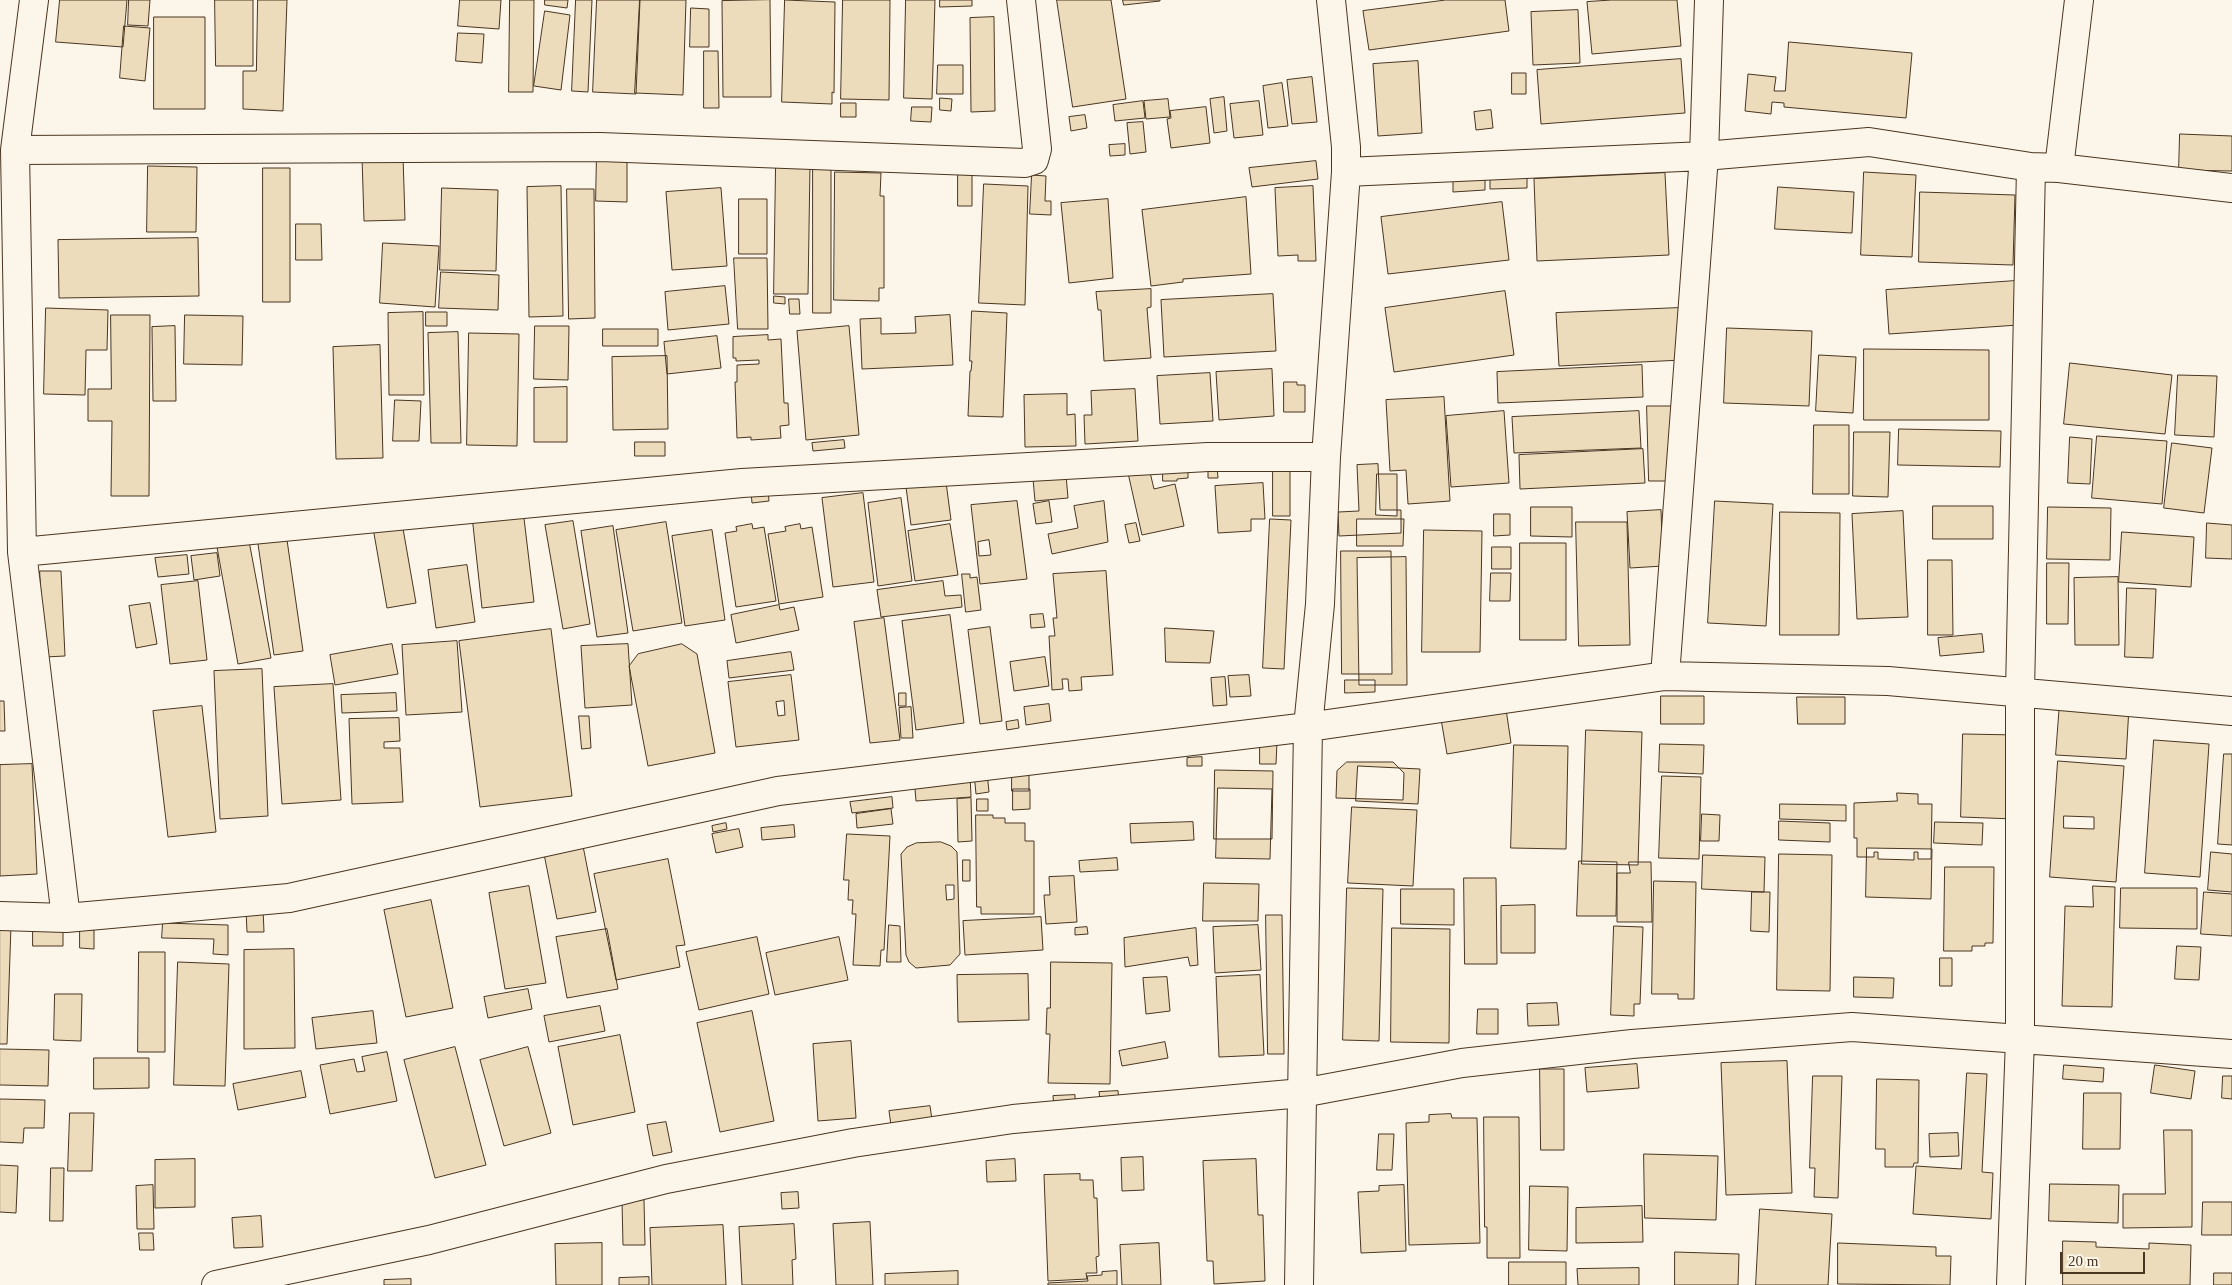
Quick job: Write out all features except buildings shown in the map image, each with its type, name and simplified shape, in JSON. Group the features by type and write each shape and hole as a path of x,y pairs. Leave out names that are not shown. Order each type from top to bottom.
{"street":[{"path":"34,0 15,150 22,552 66,918"},
{"path":"15,150 600,147 1025,163 1034,160 1037,149 1021,0"},
{"path":"1299,1285 1308,727 1320,604 1326,457 1346,172 1346,147 1331,0"},
{"path":"1665,676 1704,156 1708,0"},
{"path":"2059,168 2079,0"},
{"path":"1346,172 1704,156 1869,142 2031,167 2059,168 2232,188"},
{"path":"2012,1285 2020,1039 2020,692 2031,167"},
{"path":"22,552 742,483 1208,458 1326,457"},
{"path":"0,916 66,918 289,898 778,790 1308,727 1665,676 1888,681 2232,711"},
{"path":"216,1285 429,1240 666,1179 844,1144 1013,1119 1302,1093 1462,1063 1632,1044 1852,1026 2232,1054"}]}
